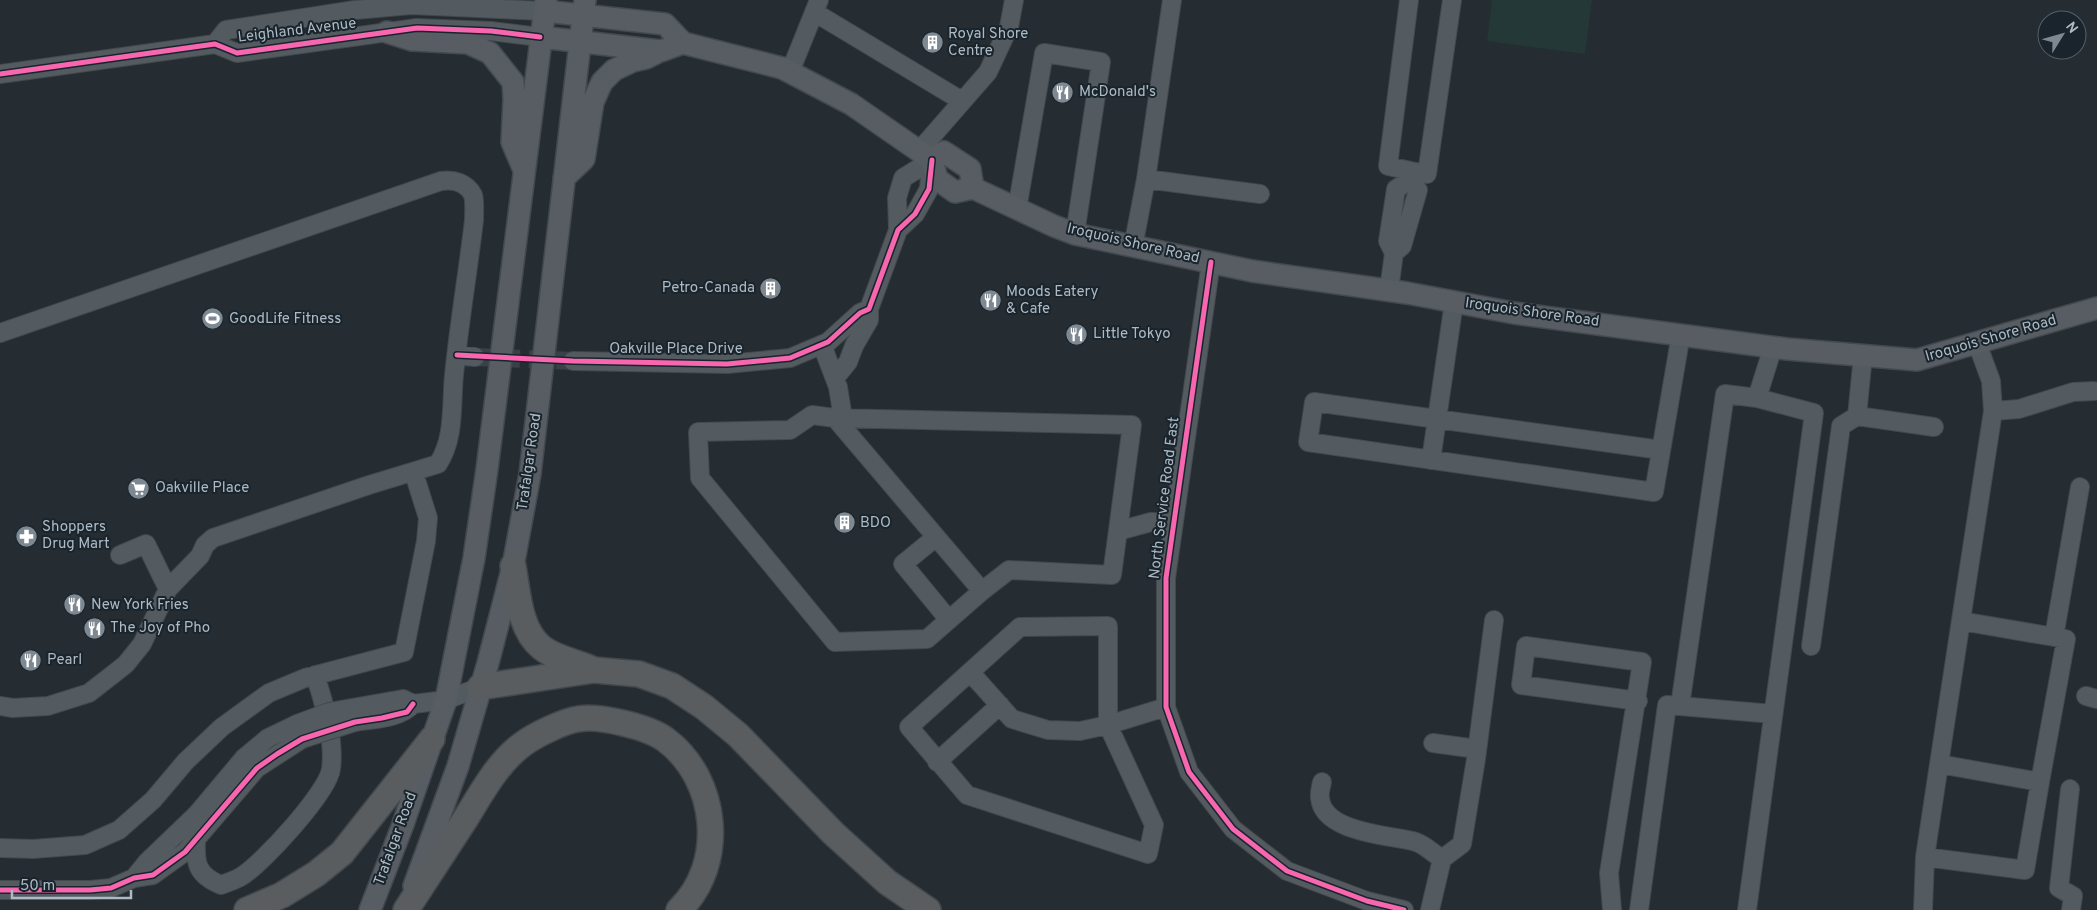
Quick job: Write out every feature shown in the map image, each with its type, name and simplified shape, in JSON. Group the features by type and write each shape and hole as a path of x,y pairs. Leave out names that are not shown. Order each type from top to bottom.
{"highway":[{"path":"513,566 522,615 530,634 542,648 594,670"},
{"path":"480,687 594,670 639,674 672,686 704,706 738,735 833,834 887,882 928,910"},
{"path":"406,910 496,771 524,744 553,728 578,719 607,720 635,726 664,739 682,754 695,774 708,804 711,840 707,863 698,884 679,910"},
{"path":"247,910 282,895 316,874 342,853 432,739"}],"main road":[{"name":"Leighland Avenue","path":"545,5 584,7"},
{"name":"Trafalgar Road","path":"370,910 402,827 446,700 474,558 487,469 545,5"},
{"name":"Trafalgar Road","path":"406,910 458,766 513,566 530,474 584,7"},
{"path":"584,7 665,24 683,43 782,68 851,104 925,155"},
{"path":"387,32 412,40 468,43 490,53 513,82 512,142 524,171"},
{"path":"540,36 661,51"},
{"path":"564,178 584,159 591,109 602,82 614,70 632,60 646,58 683,43"},
{"name":"Iroquois Shore Road","path":"925,155 944,152 970,169 973,188 1075,234 1252,271 1388,290 1514,312 1773,347 1917,360 2097,308"}],"street":[{"path":"835,378 848,362 854,346 869,320 869,308 898,230 897,198 903,178 925,155 962,101 988,72 1009,27 1014,0"},
{"path":"1133,247 1146,179 1172,0"},
{"path":"1409,0 1388,166 1410,175 1427,174 1452,0"},
{"name":"Leighland Avenue","path":"215,44 226,30 355,10 411,5 545,5"},
{"path":"790,72 817,6 962,101"},
{"name":"Leighland Avenue","path":"0,74 215,44 237,53 417,28 540,36"},
{"path":"1017,209 1044,53 1101,62 1075,234"},
{"path":"898,230 915,214 930,189 925,155"},
{"path":"1388,290 1394,253 1388,241 1396,189 1410,175"},
{"path":"0,333 449,179 463,185 473,196 474,220 457,355 450,433 446,452 438,464 374,483 213,538 204,545 200,556 168,589 142,644 126,664 89,693 48,706 13,708 0,706"},
{"path":"1146,179 1260,194"},
{"name":"North Service Road East","path":"1211,262 1166,578 1166,707 1189,772 1233,829 1287,871 1368,901 1404,910"},
{"path":"1431,460 1454,302"},
{"name":"Oakville Place Drive","path":"573,361 727,364 790,358 828,342 860,313 869,308"},
{"path":"1662,450 1314,402 1308,442 1654,492 1662,450 1681,334"},
{"path":"1923,910 1926,857 1938,764 1993,411 1991,381 1977,343"},
{"path":"822,345 838,387 839,418 982,590"},
{"path":"1757,398 1773,347"},
{"path":"457,355 475,357"},
{"path":"1857,416 1862,355"},
{"path":"1993,411 2019,409 2073,392 2094,391"},
{"path":"1680,706 1725,394 1757,398 1814,413 1747,910"},
{"path":"812,416 839,418 1132,425 1112,575 1008,570 982,590 927,640 835,642 700,478 698,432 790,430 812,416"},
{"path":"1811,646 1840,426 1857,416 1934,427"},
{"path":"0,848 33,849 85,844 119,830 153,800 186,761 222,727 269,693 315,675 404,652 426,542 428,518 417,484"},
{"path":"2054,638 2080,487"},
{"path":"1118,531 1151,522 1173,523"},
{"path":"936,537 903,564 949,620"},
{"path":"120,554 146,544 168,589"},
{"path":"1430,910 1442,859 1462,844 1494,620"},
{"path":"1926,857 2025,870 2066,640 1961,621"},
{"path":"1108,626 1108,725 1154,824 1148,854 967,795 910,727 1020,627 1108,626"},
{"path":"1612,910 1609,873 1638,701 1642,662 1526,646 1521,684 1638,701"},
{"path":"970,672 1012,719 1048,730 1080,731 1108,725 1166,707"},
{"path":"196,840 195,861 201,871 211,881 221,885 228,883 244,875 284,837 310,806 331,771 333,752 321,694 315,675"},
{"path":"134,878 147,862 197,814 244,758 268,738 300,732 353,715 382,718 407,712 413,704 446,700 480,687"},
{"path":"938,762 1000,705"},
{"path":"1639,910 1667,705 1773,714"},
{"path":"0,890 90,890 111,888 134,878 153,875 185,852 257,768 300,732"},
{"path":"1433,743 1477,749"},
{"path":"1938,764 2040,782"},
{"path":"1322,782 1320,798 1325,812 1337,820 1354,829 1419,843 1442,859"},
{"path":"2070,789 2059,888 2073,896 2071,910"}],"green space":[{"path":"1492,0 1592,0 1585,54 1487,41"}],"tunnel":[{"path":"475,357 573,361"}],"cycle path":[{"path":"0,74 215,44 237,53 417,28 491,31 540,37"},
{"path":"457,355 573,361 727,364 790,358 828,342 860,313 869,309 898,230 915,214 929,189 932,160"},
{"path":"1211,262 1166,578 1166,707 1189,772 1233,829 1287,871 1367,901 1404,910"},
{"path":"0,890 90,890 111,888 134,878 153,875 185,852 257,768 277,754 302,739 355,722 407,712 413,704"}],"place":[{"name":"Royal Shore Centre","path":"932,43"},
{"name":"McDonald's","path":"1063,92"},
{"name":"Petro-Canada","path":"771,288"},
{"name":"Moods Eatery & Cafe","path":"990,301"},
{"name":"GoodLife Fitness","path":"213,319"},
{"name":"Little Tokyo","path":"1077,334"},
{"name":"Oakville Place","path":"139,488"},
{"name":"BDO","path":"844,523"},
{"name":"Shoppers Drug Mart","path":"26,536"},
{"name":"New York Fries","path":"75,605"},
{"name":"The Joy of Pho","path":"94,628"},
{"name":"Pearl","path":"31,660"}]}
